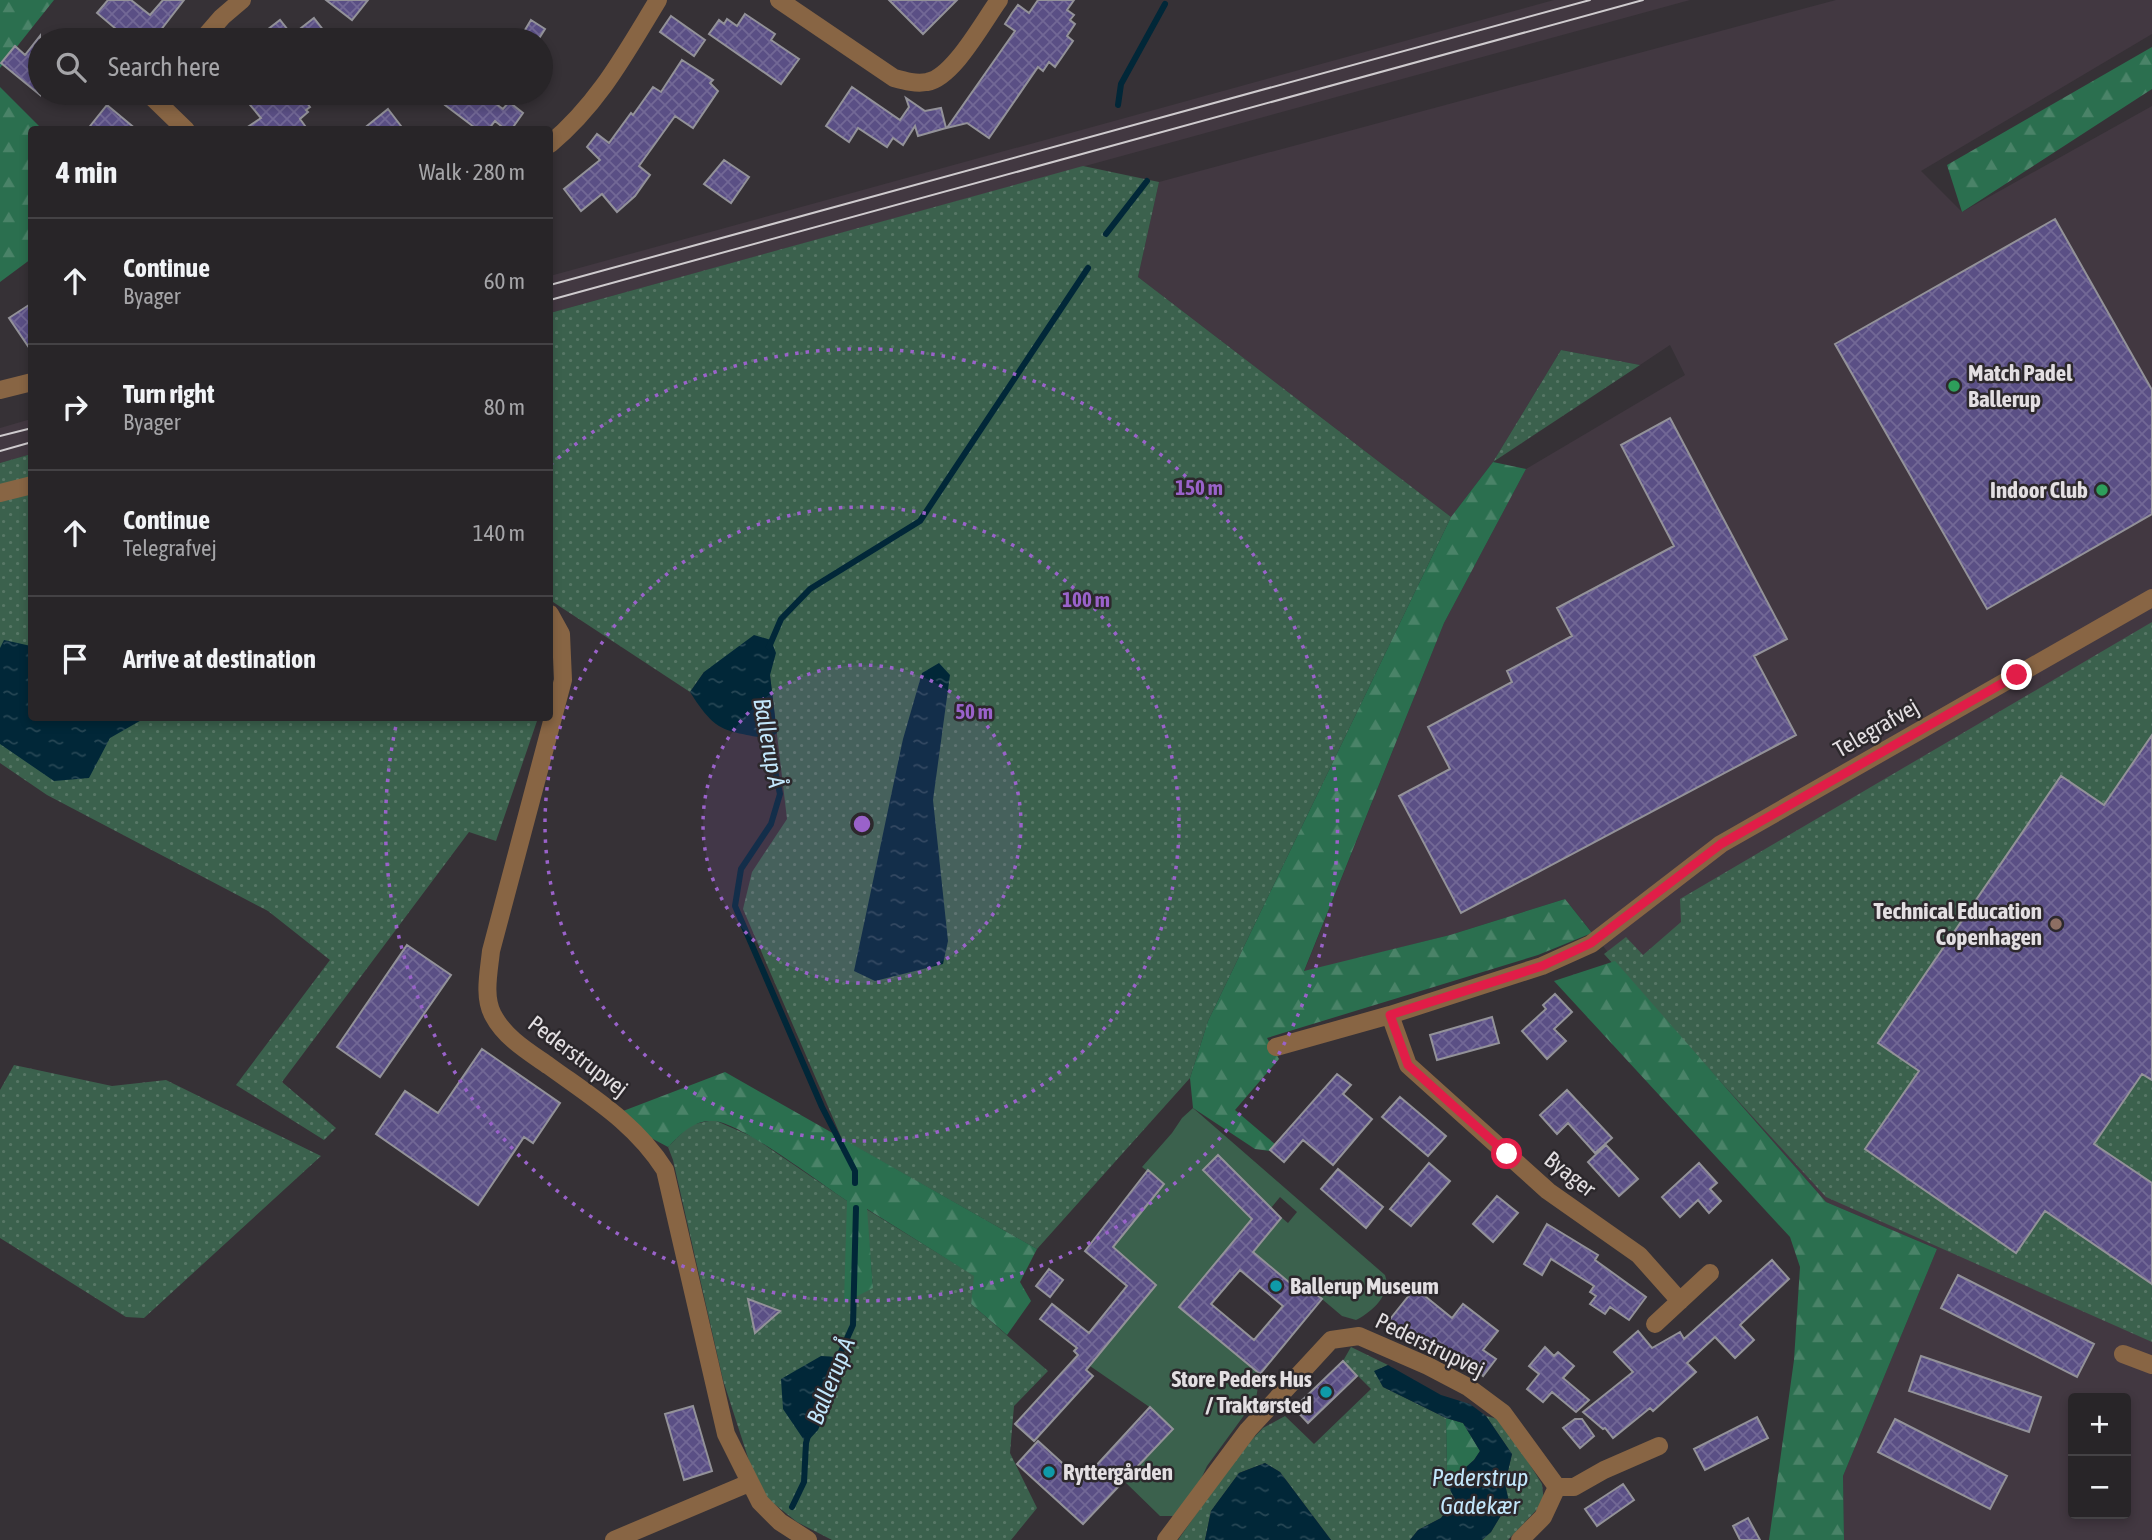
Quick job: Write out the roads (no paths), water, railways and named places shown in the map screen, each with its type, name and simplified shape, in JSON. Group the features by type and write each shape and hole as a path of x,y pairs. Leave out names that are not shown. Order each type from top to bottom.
{"street":[{"path":"212,28 242,0"},
{"path":"553,142 571,127 606,86 658,0"},
{"path":"779,0 894,78 914,83 930,82 950,70 999,0"},
{"path":"160,105 182,126"},
{"path":"0,390 28,383"},
{"path":"0,494 28,486"},
{"name":"Telegrafvej","path":"1390,1015 1542,966 1591,943 1721,844 2152,598"},
{"name":"Pederstrupvej","path":"553,619 561,634 563,680 553,718"},
{"name":"Pederstrupvej","path":"552,721 491,951 487,994 492,1014 513,1041 637,1132 665,1170 726,1434 760,1502 780,1522 808,1540"},
{"path":"1276,1047 1390,1015"},
{"name":"Byager","path":"1390,1015 1408,1065 1548,1191 1639,1255 1680,1301"},
{"path":"1655,1324 1710,1273"},
{"name":"Pederstrupvej","path":"1166,1540 1248,1430 1331,1340 1359,1336 1468,1387 1503,1413 1557,1487"},
{"path":"2123,1354 2152,1365"},
{"path":"1520,1540 1543,1517 1557,1487 1574,1487 1604,1470 1659,1446"},
{"path":"614,1540 749,1483"}],"water":[{"path":"754,635 771,640 776,653 770,675 777,733 768,739 722,728 714,723 690,692 704,672"},
{"path":"4,640 28,645 28,721 140,721 110,738 89,778 54,781 0,744 0,648"},
{"path":"939,663 950,675 933,800 948,941 943,964 875,981 854,971 903,739 922,673"},
{"path":"821,1356 839,1357 841,1379 818,1430 806,1443 783,1409 781,1379"},
{"name":"Pederstrup Gadekær","path":"1388,1365 1441,1395 1470,1404 1486,1416 1512,1454 1505,1484 1509,1502 1491,1532 1482,1540 1410,1540 1418,1530 1441,1518 1455,1499 1447,1484 1474,1460 1480,1451 1463,1423 1446,1418 1383,1387 1374,1371"},
{"path":"1265,1463 1280,1472 1331,1540 1205,1540 1211,1511 1239,1473"}],"waterway":[{"name":"Ballerup Å","path":"1118,105 1121,84 1165,4"},
{"path":"1106,234 1147,181"},
{"name":"Ballerup Å","path":"769,647 781,619 810,589 920,521 1088,268"},
{"name":"Ballerup Å","path":"767,733 780,794 771,824 741,869 735,906 822,1107 855,1171 855,1183"},
{"name":"Ballerup Å","path":"836,1363 853,1325 856,1208"},
{"name":"Ballerup Å","path":"792,1507 804,1482 808,1436"}],"tram line":[{"path":"553,284 1590,0"},
{"path":"553,299 1643,0"},
{"path":"0,436 28,429"},
{"path":"0,451 28,443"}],"place":[{"name":"Match Padel Ballerup","path":"1954,386"},
{"name":"Indoor Club","path":"2102,490"},
{"name":"Technical Education Copenhagen","path":"2056,924"},
{"name":"Ballerup Museum","path":"1276,1286"},
{"name":"Store Peders Hus / Traktørsted","path":"1326,1392"},
{"name":"Ryttergården","path":"1049,1472"}]}
